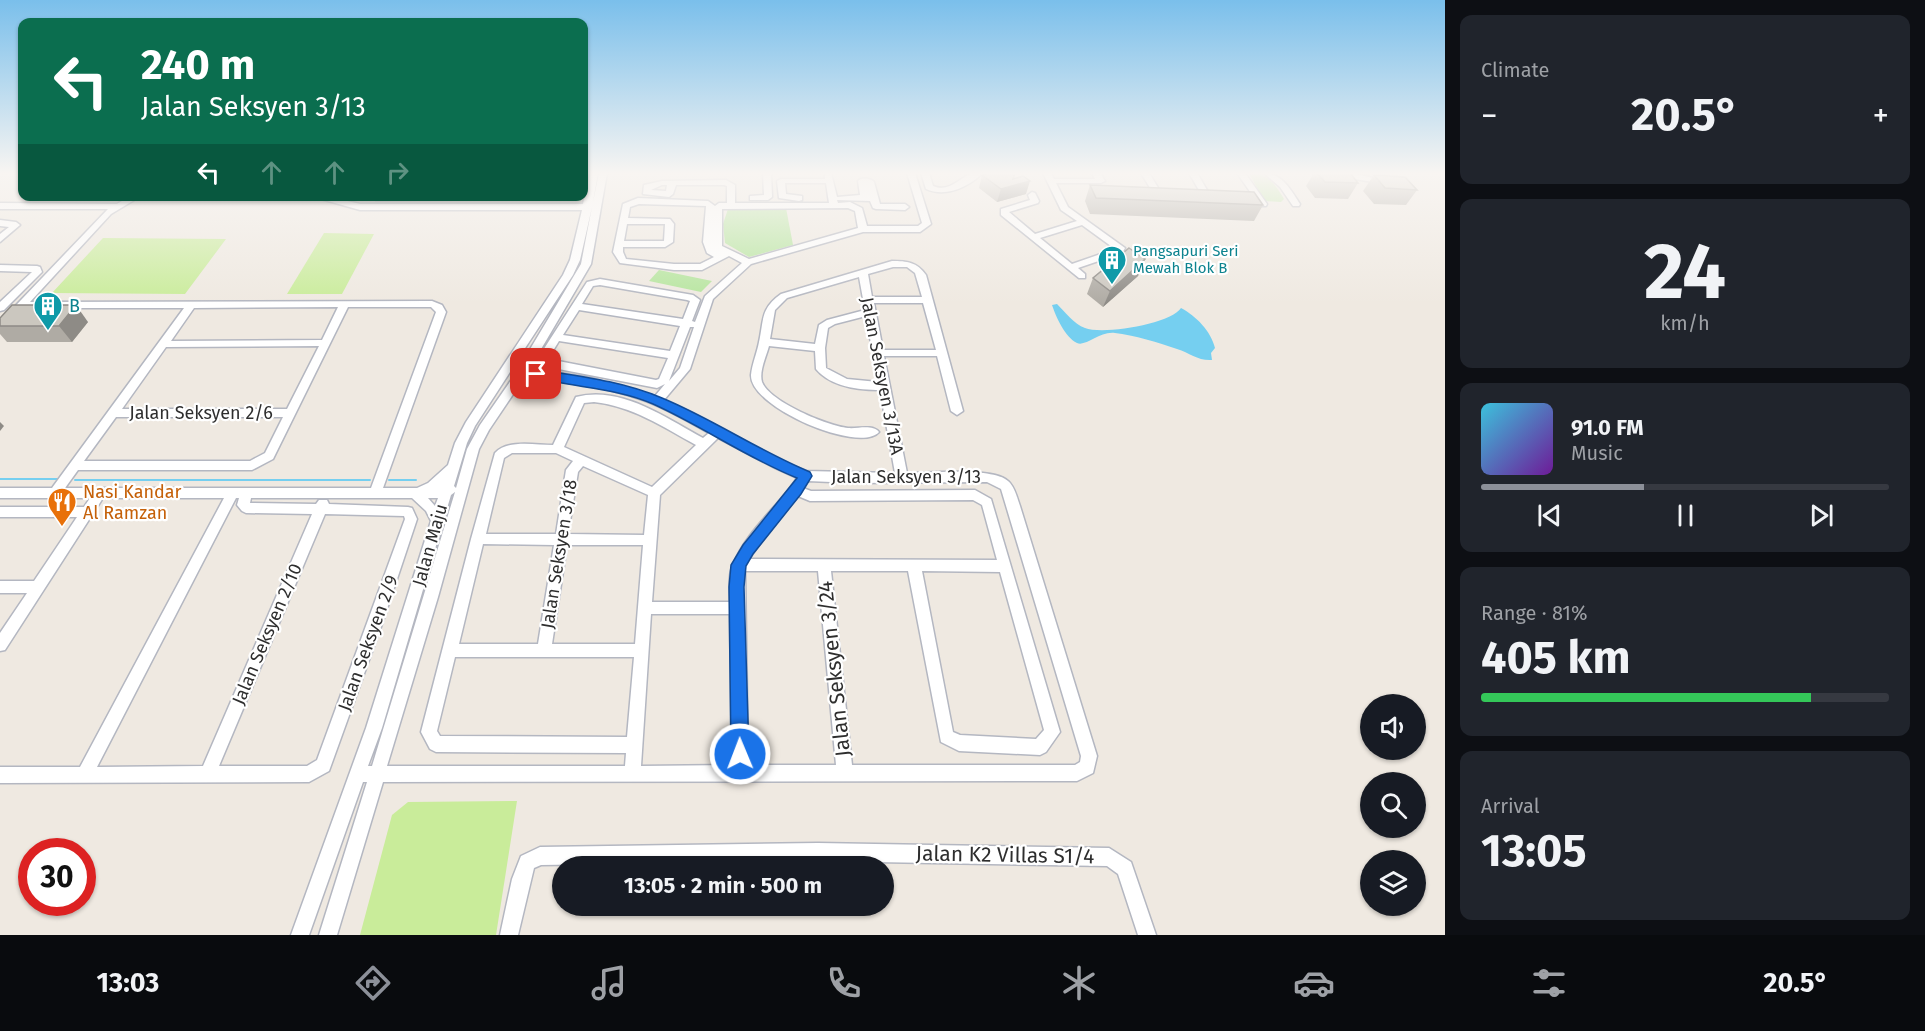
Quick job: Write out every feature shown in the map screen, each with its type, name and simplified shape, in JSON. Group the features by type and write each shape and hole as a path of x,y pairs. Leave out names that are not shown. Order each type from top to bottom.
{"street":[{"path":"0,328 106,217"},
{"path":"625,217 619,257 629,263 702,267 720,254"},
{"path":"710,217 708,242 710,250 748,262"},
{"path":"717,217 717,247 720,254"},
{"path":"860,217 863,229"},
{"path":"657,401 686,369 708,298 748,262 863,229 920,229 927,224 925,217"},
{"path":"1007,217 1082,276"},
{"path":"1072,267 1119,251 1120,248 1076,217"},
{"name":"Jalan Maju","path":"300,935 374,728 453,466 470,424 568,275 575,260 584,219"},
{"name":"Jalan Maju","path":"328,935 478,438 530,359 586,264 596,219"},
{"path":"619,244 665,244 668,242 670,224 667,221 624,221"},
{"path":"1034,237 1084,222"},
{"path":"0,223 16,225 0,239"},
{"path":"873,432 844,432 771,401 761,392 756,379 765,342 768,310 775,302 784,296 892,264 915,267 921,275 957,411"},
{"path":"0,268 37,269 37,272 0,308"},
{"name":"Jalan Seksyen 3/13A","path":"863,273 902,478"},
{"path":"600,282 690,297 695,300 686,323 663,381 657,384 543,362 574,306 590,284 600,282"},
{"path":"868,300 928,300"},
{"path":"21,305 432,304 439,307 441,312 375,493"},
{"path":"55,493 191,305"},
{"path":"74,466 252,465 269,456 344,306"},
{"path":"574,306 701,325"},
{"path":"870,312 823,327 820,348 821,369 833,379 860,386 884,386"},
{"path":"556,337 674,355"},
{"path":"765,342 820,348"},
{"path":"164,344 324,344"},
{"path":"878,353 942,353"},
{"path":"530,359 536,374"},
{"name":"Jalan Seksyen 3/13","path":"508,368 520,375 536,374 590,381 625,389 657,401 779,465 805,476 987,477 1000,480 1007,486 1089,756 1087,767 1077,773 845,774"},
{"path":"557,449 580,400 587,398 614,400 649,415 704,444"},
{"name":"Jalan Seksyen 2/6","path":"112,413 289,413"},
{"path":"632,774 654,494 717,432"},
{"path":"633,745 436,744 429,732 498,456 512,449 557,449 654,494"},
{"name":"Jalan Seksyen 3/18","path":"544,650 572,470 580,461"},
{"path":"418,493 432,486 453,466"},
{"path":"0,493 445,493 468,468"},
{"path":"740,774 739,565 748,549 796,491 805,476"},
{"path":"796,491 810,496 975,495 987,502 1052,732 1040,747 959,743 946,737 914,566"},
{"path":"240,492 246,508 320,510"},
{"path":"85,774 240,492"},
{"path":"0,645 100,493"},
{"name":"Jalan Seksyen 2/10","path":"207,775 327,493"},
{"path":"418,493 437,520"},
{"path":"445,493 453,506 454,516"},
{"name":"Jalan Seksyen 2/9","path":"207,775 309,774 323,765 328,754 411,519 408,512 320,510"},
{"path":"0,512 87,512"},
{"path":"477,539 650,540"},
{"path":"739,565 1005,566"},
{"name":"Jalan Seksyen 3/24","path":"824,565 845,774"},
{"path":"0,587 38,587"},
{"path":"644,608 738,608"},
{"path":"449,650 640,651"},
{"path":"357,774 845,774"},
{"path":"0,775 207,775"},
{"name":"Jalan K2 Villas S1/4","path":"509,935 527,862 540,856 818,852 1109,857 1125,868 1147,935"}],"green space":[{"path":"725,217 788,217 793,245 749,257 725,243 723,224"},
{"path":"324,233 374,234 342,294 287,294"},
{"path":"103,238 226,239 185,294 52,293"},
{"path":"659,270 712,281 701,292 649,281"},
{"path":"517,801 496,935 360,935 392,815 408,802"}],"water":[{"path":"1057,304 1077,324 1094,330 1136,327 1164,319 1181,308 1192,315 1210,336 1215,348 1211,353 1212,360 1198,358 1146,340 1115,333 1104,334 1081,344 1077,343 1065,332 1059,321 1052,305"}],"building":[{"path":"1129,248 1145,259 1110,291 1093,278"},
{"path":"12,305 76,305 59,326 0,326 0,318"}],"waterway":[{"path":"0,479 60,479"},
{"path":"75,480 370,480"},
{"path":"389,480 416,480"}],"place":[{"name":"Pangsapuri Seri Mewah Blok B","path":"1112,286"},
{"name":"B","path":"48,332"},
{"name":"Nasi Kandar Al Ramzan","path":"62,528"}],"route":[{"path":"536,374 590,381 625,389 657,401 779,465 805,476 796,491 748,549 739,565 736,587 740,754"}]}
